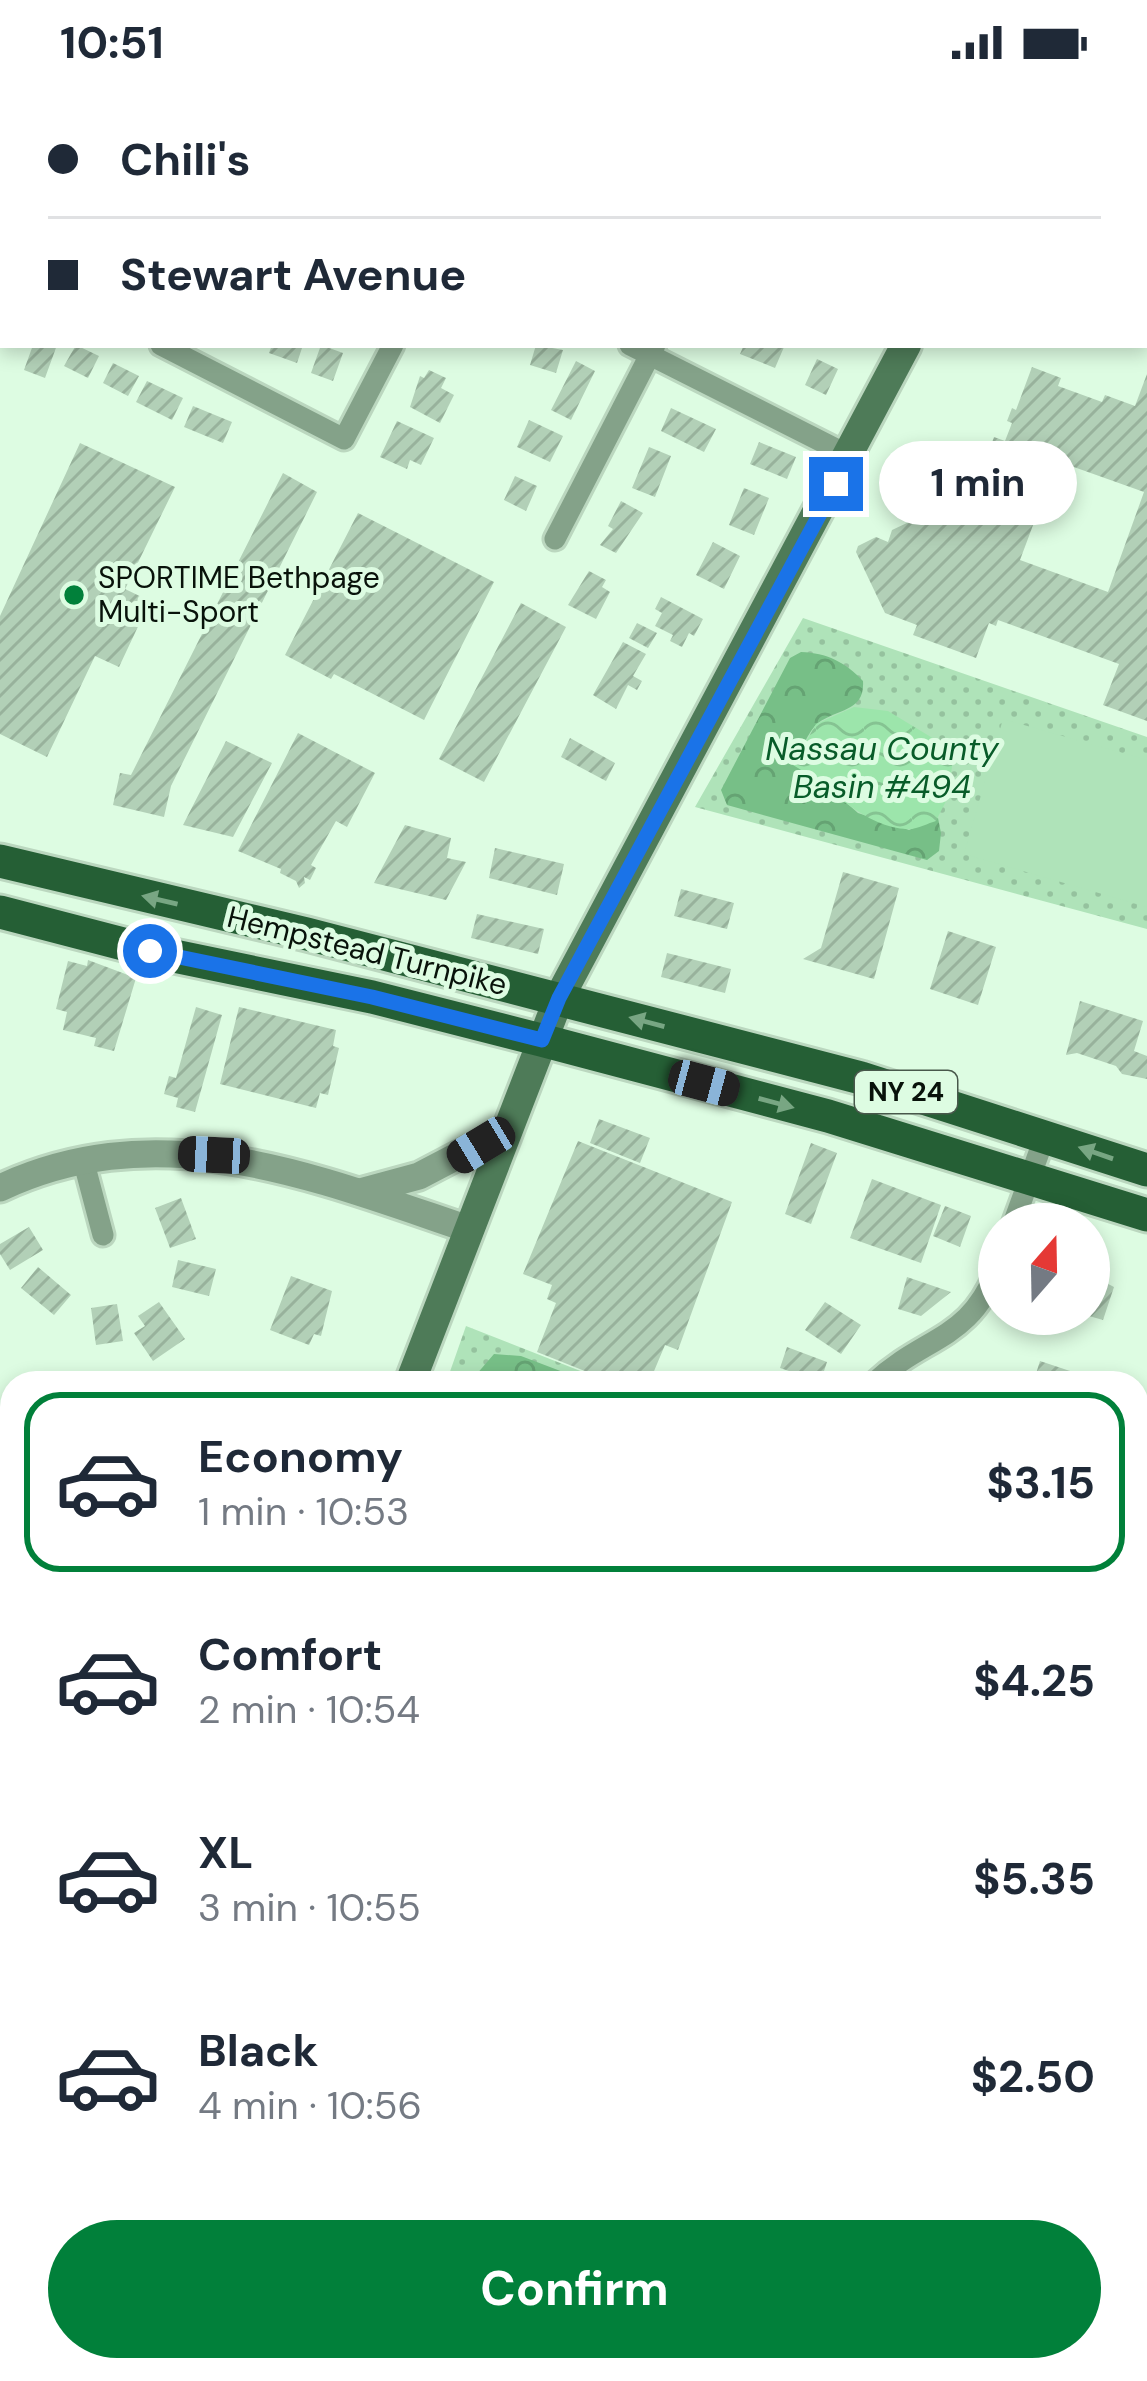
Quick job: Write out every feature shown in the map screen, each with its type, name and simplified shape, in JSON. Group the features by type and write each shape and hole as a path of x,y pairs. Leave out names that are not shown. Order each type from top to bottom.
{"main road":[{"path":"414,1371 559,998 904,348"},
{"name":"Hempstead Turnpike","path":"0,861 559,998 861,1078 1147,1170"},
{"name":"Hempstead Turnpike","path":"0,912 542,1040 828,1116 1147,1215"}],"street":[{"path":"167,348 344,439 392,348"},
{"path":"556,539 645,348 850,456"},
{"path":"359,1192 419,1176 505,1131"},
{"path":"1021,1203 1045,1136"},
{"path":"0,1188 84,1162 171,1153 214,1155 290,1169 468,1228"},
{"path":"84,1162 103,1235"},
{"path":"887,1371 945,1339 978,1305"}],"shaded area":[{"path":"803,618 1147,737 1147,929 695,807"},
{"path":"1003,719 1147,760 1147,907 964,854"},
{"path":"466,1326 580,1371 450,1371"}],"green space":[{"path":"801,652 842,664 863,681 860,699 814,727 794,765 858,813 909,830 938,818 939,851 927,860 727,805 721,790 790,658"},
{"path":"494,1354 521,1356 560,1371 479,1371"}],"water":[{"name":"Nassau County Basin #494","path":"854,707 888,711 954,751 948,797 936,821 911,829 877,822 793,765 816,724"}],"building":[{"path":"32,348 56,348 45,378 24,370"},
{"path":"74,348 99,356 88,378 64,366"},
{"path":"271,348 302,348 297,363 269,353"},
{"path":"320,348 343,353 333,381 311,373"},
{"path":"535,348 563,350 556,373 530,365"},
{"path":"743,348 784,348 775,368 740,354"},
{"path":"817,359 838,369 826,395 805,385"},
{"path":"576,361 595,371 571,420 551,410"},
{"path":"113,363 139,376 128,396 103,383"},
{"path":"1032,367 1061,378 1058,386 1102,402 1105,395 1135,406 1147,374 1147,721 1103,705 1119,664 998,620 996,626 989,623 976,658 913,635 917,625 885,613 856,552 876,537 888,542 892,530 924,515 946,522 944,511 959,504 967,513 994,437 1005,441 1012,423 1007,421 1012,408 1016,410","holes":["1057,461 1144,492 1108,592 1020,560"]},
{"path":"429,370 446,378 441,388 454,395 440,423 410,407 420,376 424,378"},
{"path":"147,381 183,398 172,420 136,402"},
{"path":"193,406 232,422 223,443 184,427"},
{"path":"671,408 716,429 704,452 661,431"},
{"path":"529,420 563,436 550,462 517,447"},
{"path":"397,421 434,438 421,465 410,460 407,469 380,457"},
{"path":"759,442 796,457 787,479 750,464"},
{"name":"SPORTIME Bethpage Multi-Sport","path":"80,443 175,487 125,589 150,601 119,667 95,656 47,757 0,734 0,616"},
{"path":"649,447 671,456 655,497 632,488"},
{"path":"283,473 317,492 171,786 164,817 113,805 120,773 131,775"},
{"path":"515,476 537,486 526,511 504,500"},
{"path":"744,488 769,498 754,535 729,525"},
{"path":"621,501 643,513 616,553 600,545 613,529 608,526"},
{"path":"358,513 494,582 424,720 285,655"},
{"path":"713,542 740,556 724,589 696,575"},
{"path":"589,571 606,580 602,587 610,592 596,619 568,605"},
{"path":"661,597 703,619 682,647 670,641 673,635 655,626 662,613 655,609"},
{"path":"521,603 566,627 484,782 439,759"},
{"path":"637,623 657,633 648,648 629,638"},
{"path":"623,642 646,654 633,676 642,681 637,690 628,685 616,709 593,695"},
{"path":"298,733 375,773 347,827 336,821 311,865 316,868 310,880 304,877 299,888 281,869 238,851"},
{"path":"570,738 615,763 606,781 561,757"},
{"path":"226,741 272,763 233,837 183,825"},
{"path":"405,825 451,838 447,858 466,862 446,900 374,883"},
{"path":"495,848 564,864 557,895 489,878"},
{"path":"843,872 899,888 874,979 803,959 821,948"},
{"path":"681,889 734,903 727,929 674,916"},
{"path":"477,914 544,929 538,954 471,938"},
{"path":"948,931 996,947 978,1005 930,989"},
{"path":"667,953 731,969 725,993 661,977"},
{"path":"88,960 136,978 114,1051 94,1046 96,1038 63,1030 67,1012 56,1009 68,961 87,966"},
{"path":"1080,1001 1143,1021 1134,1051 1147,1056 1147,1079 1122,1074 1116,1066 1077,1053 1066,1055"},
{"path":"196,1007 222,1015 195,1112 176,1107 178,1098 164,1094 169,1076 176,1078"},
{"path":"239,1007 336,1030 333,1046 339,1048 328,1095 320,1093 316,1108 220,1084"},
{"path":"599,1119 650,1138 640,1163 590,1143"},
{"path":"578,1141 732,1202 678,1350 665,1345 654,1371 585,1371 537,1352 556,1303 547,1299 552,1285 523,1274"},
{"path":"811,1143 837,1153 811,1224 785,1214"},
{"path":"872,1179 941,1205 921,1263 850,1238"},
{"path":"181,1198 196,1239 170,1248 155,1208"},
{"path":"945,1206 971,1216 960,1247 933,1236"},
{"path":"29,1227 43,1250 10,1270 0,1244"},
{"path":"178,1260 216,1269 209,1296 172,1287"},
{"path":"38,1267 71,1295 54,1315 21,1288"},
{"path":"291,1276 332,1291 321,1336 314,1334 309,1345 270,1330"},
{"path":"907,1277 951,1292 921,1316 898,1309"},
{"path":"159,1302 185,1339 153,1361 134,1333 145,1326 138,1316"},
{"path":"825,1302 861,1325 841,1354 805,1330"},
{"path":"117,1304 123,1341 96,1345 91,1308"},
{"path":"787,1347 827,1362 824,1371 780,1368"},
{"path":"1040,1361 1070,1371 1037,1371"}],"place":[{"name":"SPORTIME Bethpage Multi-Sport","path":"74,595"}],"route":[{"path":"150,951 372,997 542,1040 559,998 836,484"}]}
